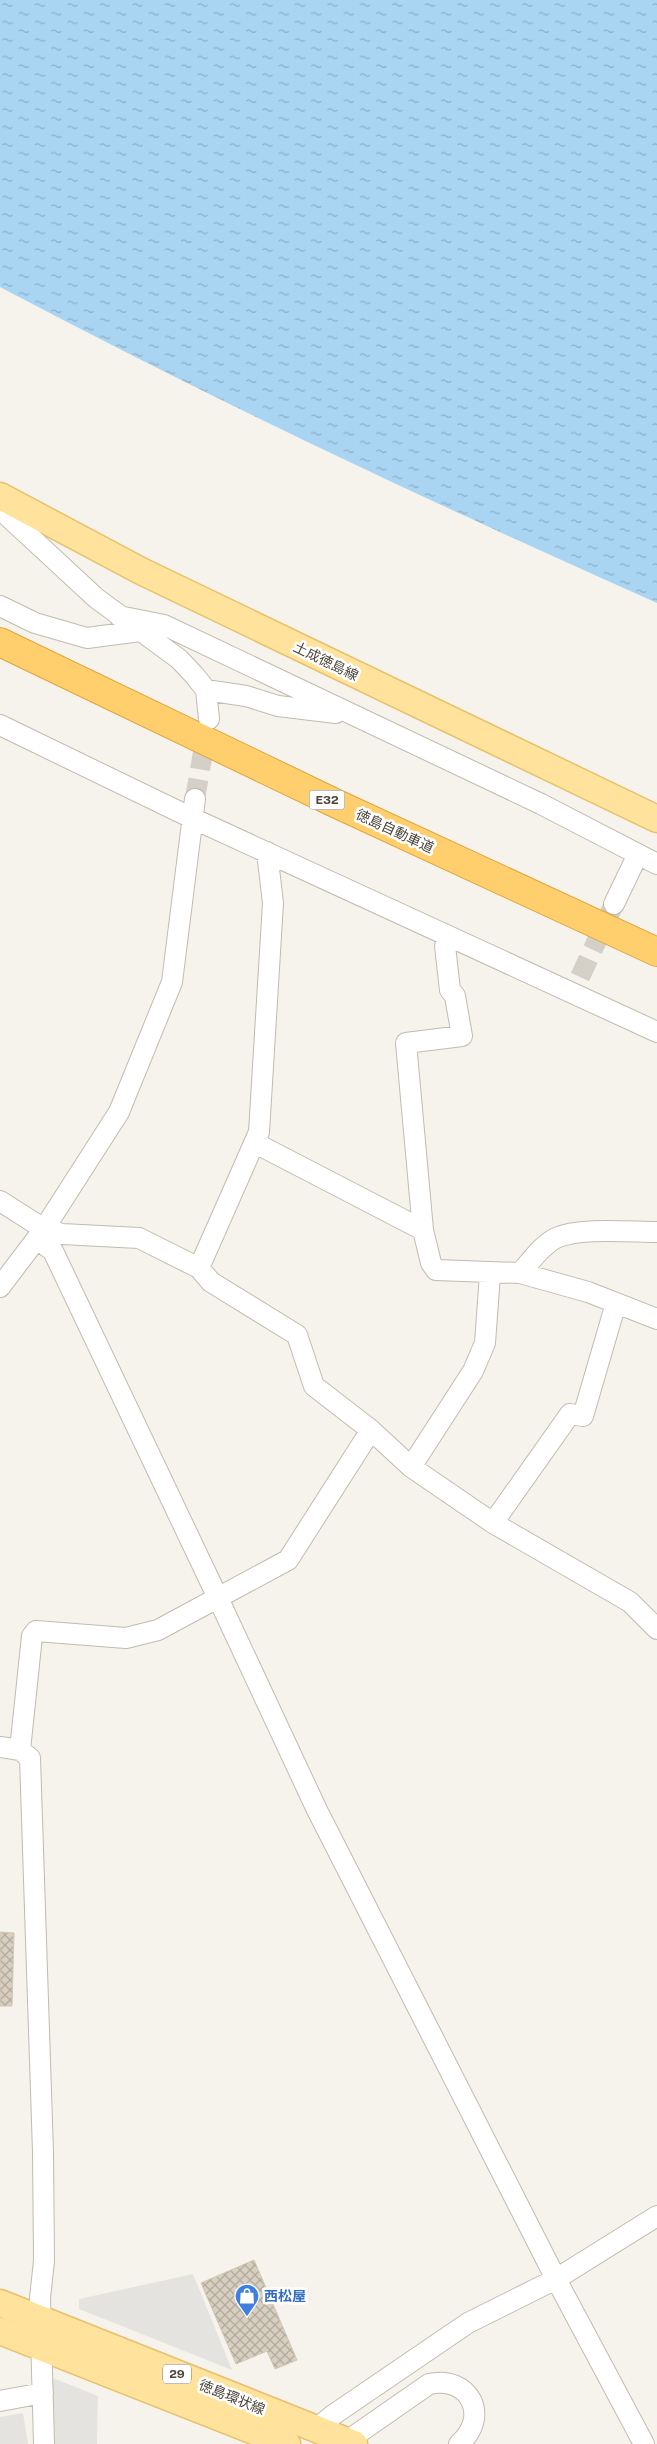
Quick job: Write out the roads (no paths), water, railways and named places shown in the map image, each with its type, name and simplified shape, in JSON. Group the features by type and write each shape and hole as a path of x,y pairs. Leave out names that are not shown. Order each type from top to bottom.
{"highway":[{"name":"徳島自動車道","path":"0,642 337,804 657,952"}],"main road":[{"name":"土成徳島線","path":"0,496 140,571 657,819"},
{"name":"徳島環状線","path":"0,2303 350,2443"},
{"name":"徳島環状線","path":"0,2331 287,2444"}],"street":[{"path":"0,509 96,598 179,659 206,690 209,719"},
{"path":"0,606 35,623 87,638 140,631"},
{"path":"119,616 164,625 541,804 657,864"},
{"path":"206,690 246,696 278,706 355,716"},
{"path":"0,725 194,808 267,852 448,936 576,984 657,1032"},
{"path":"0,1287 41,1234 119,1112 172,982 194,808"},
{"path":"198,1268 259,1132 273,903 267,852"},
{"path":"614,904 638,854"},
{"path":"448,936 444,946 450,990 455,996 462,1036 406,1043 422,1230 431,1263 436,1270 490,1274 520,1273 588,1292 657,1319"},
{"path":"255,1143 422,1230"},
{"path":"0,1201 24,1214 53,1251 317,1810 556,2279 644,2444"},
{"path":"520,1273 542,1249 557,1238 588,1231 657,1232"},
{"path":"41,1234 139,1238 198,1268 211,1282 297,1335 314,1386 371,1430 411,1467 493,1523 630,1602 657,1629"},
{"path":"411,1467 473,1371 485,1343 490,1274"},
{"path":"493,1523 570,1414 583,1416 616,1303"},
{"path":"44,2444 40,2298 44,2261 43,2152 30,1758 10,1749 32,1636 36,1631 126,1638 158,1630 288,1560 371,1430"},
{"path":"315,2430 332,2415 468,2323 556,2279 657,2216"},
{"path":"350,2443 429,2384 443,2381 459,2387 469,2397 475,2408 475,2420 470,2434 459,2444"},
{"path":"0,2401 43,2393"}],"water":[{"path":"0,0 657,0 657,603 326,451 162,371 0,287"}],"tunnel":[{"path":"195,799 207,729"},
{"path":"580,977 614,904"}],"place":[{"name":"西松屋","path":"247,2317"}]}
